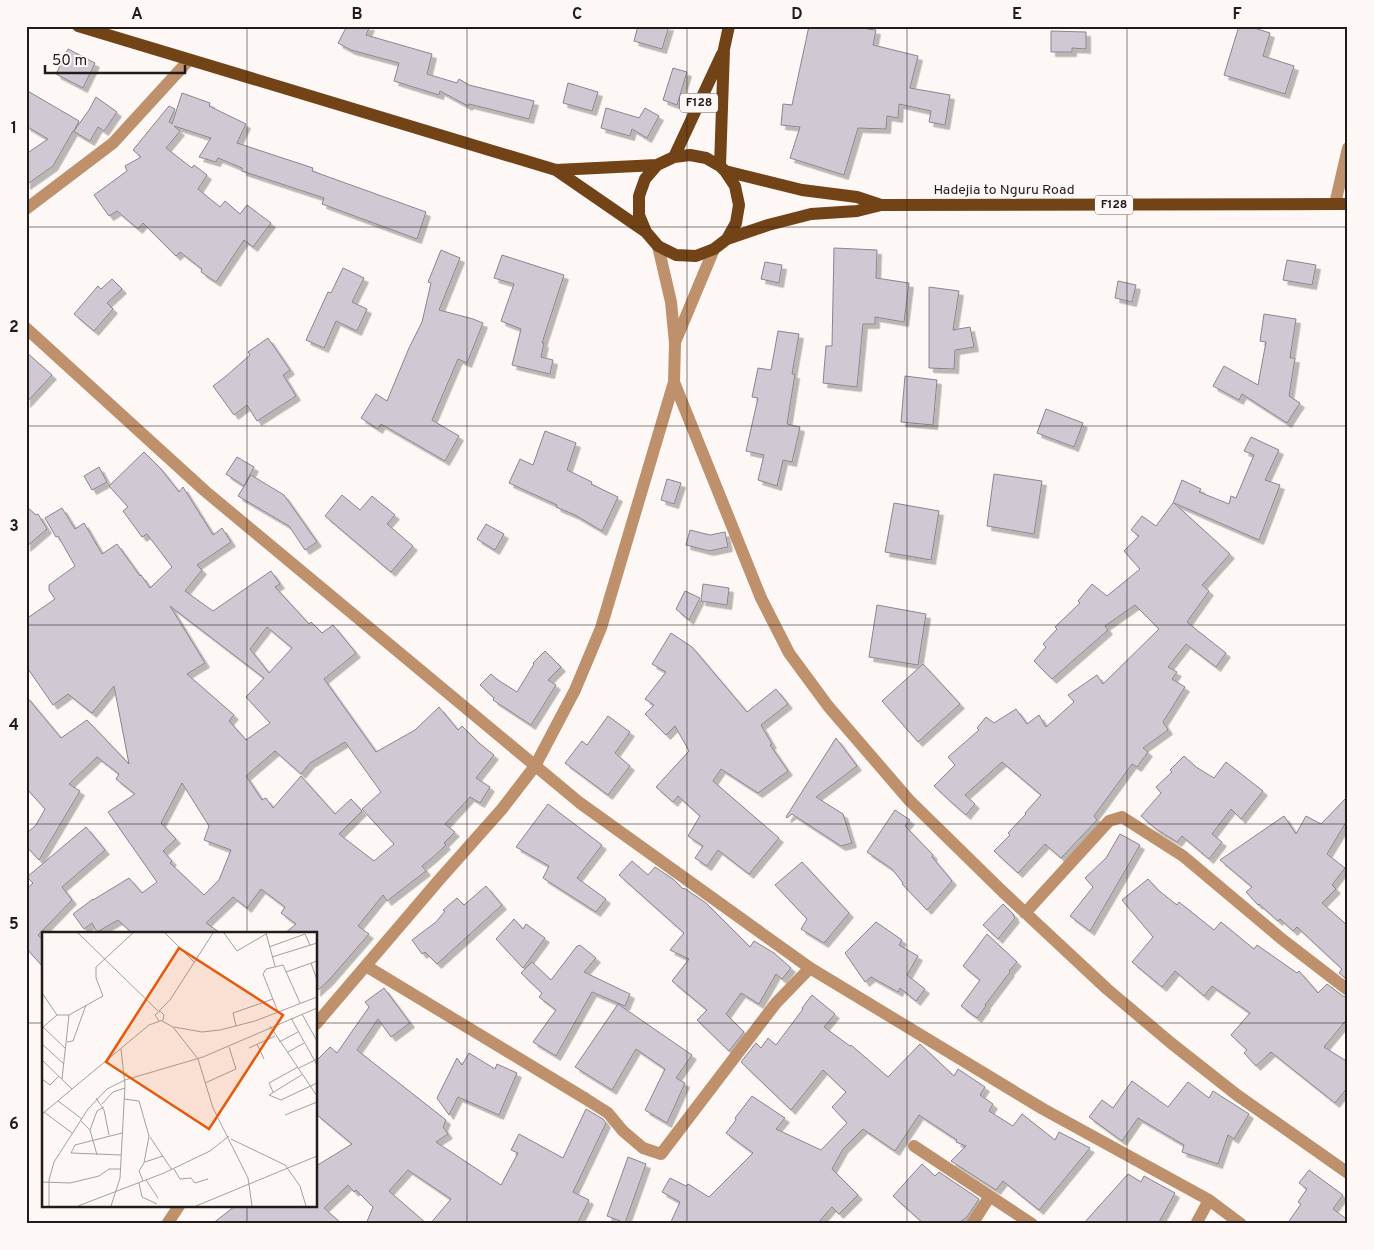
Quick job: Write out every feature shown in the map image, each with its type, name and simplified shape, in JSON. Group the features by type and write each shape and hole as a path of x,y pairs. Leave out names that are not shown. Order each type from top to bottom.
{"main road":[{"path":"78,26 556,170 646,232"},
{"name":"F128","path":"674,157 724,50 730,26"},
{"name":"F128","path":"723,168 724,50"},
{"name":"F128","path":"690,155 706,158 723,168 735,186 739,205 736,223 726,239 714,249 696,256 676,255 658,246 646,232 638,215 639,196 645,179 657,165 674,157 690,155"},
{"path":"556,170 657,165"},
{"name":"Hadejia to Nguru Road","path":"723,168 802,190 856,197 881,205 1342,204"},
{"name":"F128","path":"726,239 768,225 811,214 857,211 881,205"}],"street":[{"path":"26,209 113,143 189,60"},
{"path":"1342,204 1348,148"},
{"path":"318,1022 502,809 535,766 575,690 601,628 674,382 675,343 672,302 658,246"},
{"path":"675,343 714,249"},
{"path":"26,328 206,491 580,803 810,968 1043,1109 1208,1200 1242,1224"},
{"path":"674,382 760,598 790,653 828,706 909,800 1024,912 1107,989 1171,1044 1237,1094 1348,1173"},
{"path":"1024,912 1108,821 1122,817 1183,856 1283,940 1348,990"},
{"path":"366,966 608,1113 623,1131 643,1148 661,1154 776,1003 810,968"},
{"path":"914,1146 1032,1224"},
{"path":"972,1224 990,1196"},
{"path":"1196,1224 1208,1200"},
{"path":"167,1224 178,1208"}],"building":[{"path":"347,26 370,26 366,35 432,54 427,74 457,83 459,79 469,85 534,101 529,119 469,104 468,106 440,91 439,95 394,81 399,63 351,50 338,43"},
{"path":"638,26 669,26 662,49 634,41"},
{"path":"809,26 867,26 867,29 876,30 873,45 918,56 910,88 950,95 945,125 929,122 931,111 899,104 898,118 887,116 886,129 858,128 844,175 790,158 800,127 781,125 783,104 792,105"},
{"path":"1239,26 1248,26 1270,33 1263,56 1294,66 1285,94 1224,75"},
{"path":"1051,31 1086,32 1086,49 1072,48 1072,52 1051,52"},
{"path":"68,49 95,63 83,88 56,74"},
{"path":"673,68 687,72 677,105 663,100"},
{"path":"568,83 598,92 592,111 563,103"},
{"path":"26,90 79,121 74,131 96,97 117,112 104,131 98,127 90,141 73,131 53,166 26,185 26,154 48,139 26,126"},
{"path":"182,93 210,103 209,106 246,124 237,143 313,168 312,171 426,212 417,239 322,204 324,198 242,171 242,168 218,158 216,162 199,157 211,138 174,126 180,131 166,148 192,168 194,165 207,175 198,189 220,207 225,201 240,214 247,205 271,223 253,247 244,240 216,282 201,272 202,269 180,252 176,256 143,223 138,229 117,211 109,216 94,195 127,171 125,166 141,157 133,150 169,106 175,109 169,122 172,124"},
{"path":"606,108 639,118 645,108 659,116 647,138 632,129 630,136 601,128"},
{"path":"834,248 877,250 876,278 909,283 904,322 875,317 875,324 863,324 857,387 823,383 826,346 832,346"},
{"path":"441,250 460,258 439,310 483,323 467,363 458,359 432,420 459,436 445,461 381,424 378,429 361,418 376,394 387,401 422,322 431,283 428,282"},
{"path":"502,255 564,275 542,343 544,343 541,357 553,360 550,374 512,365 521,329 501,321 514,284 494,278"},
{"path":"1287,260 1316,265 1312,285 1283,280"},
{"path":"765,262 782,265 779,283 761,279"},
{"path":"343,268 364,278 352,302 367,309 357,331 336,321 324,348 306,340 328,292 331,293"},
{"path":"112,279 122,289 107,303 113,309 94,331 74,314 98,286 101,289"},
{"path":"1118,281 1136,285 1132,302 1115,298"},
{"path":"929,287 959,291 953,330 970,327 974,347 955,350 954,369 929,368"},
{"path":"1264,314 1296,319 1290,358 1295,358 1289,396 1300,403 1287,423 1242,394 1239,400 1213,386 1224,366 1258,385 1266,342 1260,341"},
{"path":"778,331 799,334 792,374 795,374 787,424 800,427 792,462 783,460 777,486 758,480 764,455 746,451 758,398 752,397 758,368 771,370"},
{"path":"268,338 290,370 283,375 296,396 257,421 247,405 234,415 213,386 250,355 248,352"},
{"path":"26,352 52,375 26,403"},
{"path":"905,376 937,380 933,425 901,422"},
{"path":"1046,409 1083,423 1074,447 1037,433"},
{"path":"545,431 576,443 567,470 618,497 602,531 575,515 556,507 557,505 509,483 520,459 533,465"},
{"path":"1251,437 1279,450 1265,480 1280,485 1259,540 1174,503 1230,554 1202,585 1209,591 1187,622 1226,653 1216,667 1186,644 1168,667 1177,672 1172,679 1185,687 1163,722 1168,730 1143,748 1148,752 1137,767 1132,764 1094,816 1097,820 1061,858 1045,844 1018,873 994,851 1010,835 1008,833 1041,795 1002,762 965,795 975,804 966,815 934,786 955,765 948,757 979,730 977,728 986,717 994,723 1016,709 1027,724 1039,715 1046,727 1074,702 1068,695 1097,675 1103,684 1159,629 1135,605 1105,626 1108,630 1052,679 1034,661 1046,647 1043,644 1057,629 1055,627 1080,603 1078,601 1092,584 1107,596 1140,569 1124,551 1139,536 1131,530 1142,516 1156,526 1173,503 1182,480 1201,489 1199,492 1229,504 1231,496 1236,498 1254,455 1244,451"},
{"path":"144,452 161,469 179,492 183,487 213,535 222,528 231,542 197,565 202,570 185,591 213,611 271,571 280,584 275,587 309,624 311,622 322,633 333,625 356,653 324,679 376,752 415,730 439,707 458,730 462,726 494,755 476,778 490,787 480,803 470,797 445,824 455,832 444,843 446,845 422,866 426,871 387,901 383,895 358,926 369,934 318,990 318,932 286,932 296,924 281,913 285,907 261,889 247,908 233,897 206,923 219,932 131,932 118,920 97,932 92,923 84,929 73,914 93,899 129,878 142,893 157,882 108,812 135,794 116,779 119,774 97,757 69,784 80,791 39,860 26,846 26,834 36,825 45,809 26,788 26,696 61,738 87,720 129,764 114,686 92,713 68,694 53,705 26,666 26,619 55,599 49,590 49,585 75,566 45,518 62,508 75,529 84,523 102,554 117,544 150,588 172,567 147,534 142,537 123,511 128,507 109,486","holes":["170,606 264,678 246,697 270,723 246,740 229,721 234,715 187,674 205,663","267,627 292,648 269,673 250,649","345,742 381,792 362,809 394,844 374,861 339,834 362,811 351,799 335,814 301,776 273,808 266,798 262,800 246,776 275,751 301,774 310,763","182,783 209,826 204,840 231,850 219,880 204,895 170,863 172,861 163,851 176,839 161,823"]},
{"path":"237,457 254,467 244,486 226,474"},
{"path":"99,467 107,482 92,490 84,476"},
{"path":"994,474 1042,481 1034,534 987,526"},
{"path":"251,475 284,495 317,542 305,550 289,526 238,496"},
{"path":"667,479 681,483 674,504 661,500"},
{"path":"342,495 360,510 372,496 395,515 387,524 413,546 391,572 325,516"},
{"path":"894,503 939,511 931,560 885,552"},
{"path":"26,506 36,515 38,514 47,529 26,547"},
{"path":"486,524 504,534 495,550 477,539"},
{"path":"690,530 710,535 725,532 728,547 709,551 686,545"},
{"path":"703,584 729,588 727,605 701,601"},
{"path":"685,591 700,598 689,620 676,609"},
{"path":"877,605 926,614 918,665 869,657"},
{"path":"671,633 692,647 747,712 776,689 788,704 761,725 772,744 770,745 788,771 758,793 721,769 713,781 779,838 749,874 718,850 707,866 695,858 703,846 688,836 700,816 678,796 673,802 656,787 689,751 675,726 666,735 645,714 654,705 645,699 666,672 652,664"},
{"path":"545,651 561,667 548,680 556,685 531,725 493,700 494,698 480,685 491,674 517,692 533,663"},
{"path":"923,664 960,704 918,742 882,701"},
{"path":"608,716 630,732 615,753 630,766 608,795 565,763 582,741 587,745"},
{"path":"836,738 857,766 816,797 843,814 852,843 841,846 792,814 786,817"},
{"path":"1184,756 1196,767 1214,778 1226,762 1263,791 1241,819 1231,809 1212,834 1222,842 1209,859 1182,836 1177,842 1156,829 1141,816 1161,793 1156,787 1172,772 1170,770"},
{"path":"1348,796 1348,819 1327,854 1345,868 1332,885 1336,889 1322,903 1348,926 1348,980 1339,973 1342,969 1297,927 1293,931 1280,919 1278,921 1258,905 1246,892 1252,887 1220,860 1284,816 1296,834 1306,816 1321,824"},
{"path":"548,804 602,845 577,878 606,899 596,912 543,878 549,866 516,847"},
{"path":"895,810 910,820 905,826 933,855 932,857 952,881 927,910 902,884 892,869 867,852"},
{"path":"86,827 105,850 62,887 72,900 38,935 42,940 42,966 26,948 26,889 33,883 27,877"},
{"path":"1120,834 1140,845 1090,931 1070,916 1093,887 1085,878 1106,858"},
{"path":"632,861 648,875 655,867 673,879 683,889 706,903 750,947 754,941 774,953 791,968 782,979 776,974 759,1004 741,993 726,1014 744,1032 729,1051 697,1020 707,1010 672,981 689,959 670,950 684,933 619,875"},
{"path":"802,862 849,913 824,943 801,929 807,919 775,885"},
{"path":"1148,879 1158,890 1177,905 1179,902 1214,930 1221,922 1254,949 1257,945 1297,973 1299,971 1318,993 1327,984 1348,998 1348,1018 1324,1047 1348,1062 1348,1087 1335,1103 1271,1052 1256,1066 1244,1053 1247,1050 1231,1035 1250,1013 1212,986 1204,996 1175,971 1162,987 1132,962 1153,937 1122,900"},
{"path":"486,886 502,905 437,964 425,952 422,954 412,940 436,922 445,911 443,910 457,898 464,905"},
{"path":"1003,904 1015,918 998,939 983,925"},
{"path":"514,919 523,929 526,924 545,938 523,968 496,939"},
{"path":"876,922 902,940 899,945 918,956 907,975 925,989 916,1001 900,988 898,992 871,977 865,982 845,953"},
{"path":"987,934 1017,962 977,1018 961,1006 980,980 963,966"},
{"path":"580,945 596,958 584,972 630,994 625,1006 592,992 556,1056 533,1042 556,1010 539,997 542,993 521,973 532,962 551,980 577,946"},
{"path":"384,988 410,1023 391,1037 378,1019 357,1050 446,1120 443,1127 448,1134 436,1142 501,1185 518,1153 511,1150 519,1134 563,1158 586,1109 603,1119 606,1123 573,1192 589,1200 577,1224 430,1224 451,1199 408,1170 389,1191 427,1224 366,1224 373,1207 356,1190 354,1192 348,1185 324,1208 342,1224 212,1224 232,1208 318,1208 318,1165 352,1144 318,1116 318,1059 330,1047 337,1053 369,1007 365,1002"},
{"path":"812,995 835,1014 824,1027 851,1045 888,1077 920,1044 954,1076 958,1069 985,1087 980,1095 993,1104 989,1111 1013,1126 1022,1114 1055,1140 1059,1132 1090,1148 1039,1210 1003,1181 996,1190 951,1161 966,1146 956,1142 957,1140 919,1115 895,1151 863,1129 843,1149 832,1169 858,1195 839,1214 832,1207 817,1224 670,1224 680,1202 662,1192 670,1178 686,1186 688,1184 709,1197 753,1153 726,1133 752,1096 785,1118 776,1129 821,1150 847,1123 832,1107 846,1092 823,1070 791,1110 741,1062 756,1043 761,1048 768,1038 776,1045"},
{"path":"618,1004 692,1055 676,1078 685,1083 667,1123 645,1110 665,1069 636,1049 612,1090 575,1067"},
{"path":"469,1053 495,1069 497,1064 517,1073 499,1115 458,1097 449,1115 437,1098 457,1058 462,1065"},
{"path":"1132,1081 1168,1107 1188,1082 1209,1098 1213,1091 1249,1114 1234,1139 1228,1135 1218,1164 1182,1152 1184,1145 1138,1118 1122,1141 1089,1117 1102,1100 1113,1108"},
{"path":"628,1157 646,1164 625,1223 607,1216"},
{"path":"922,1164 935,1176 939,1172 979,1199 967,1217 957,1224 924,1224 893,1196"},
{"path":"1309,1170 1343,1195 1333,1209 1348,1220 1348,1224 1287,1224 1301,1204 1298,1202 1307,1189 1299,1183"},
{"path":"1128,1174 1141,1182 1144,1176 1175,1193 1158,1224 1083,1224"}]}
